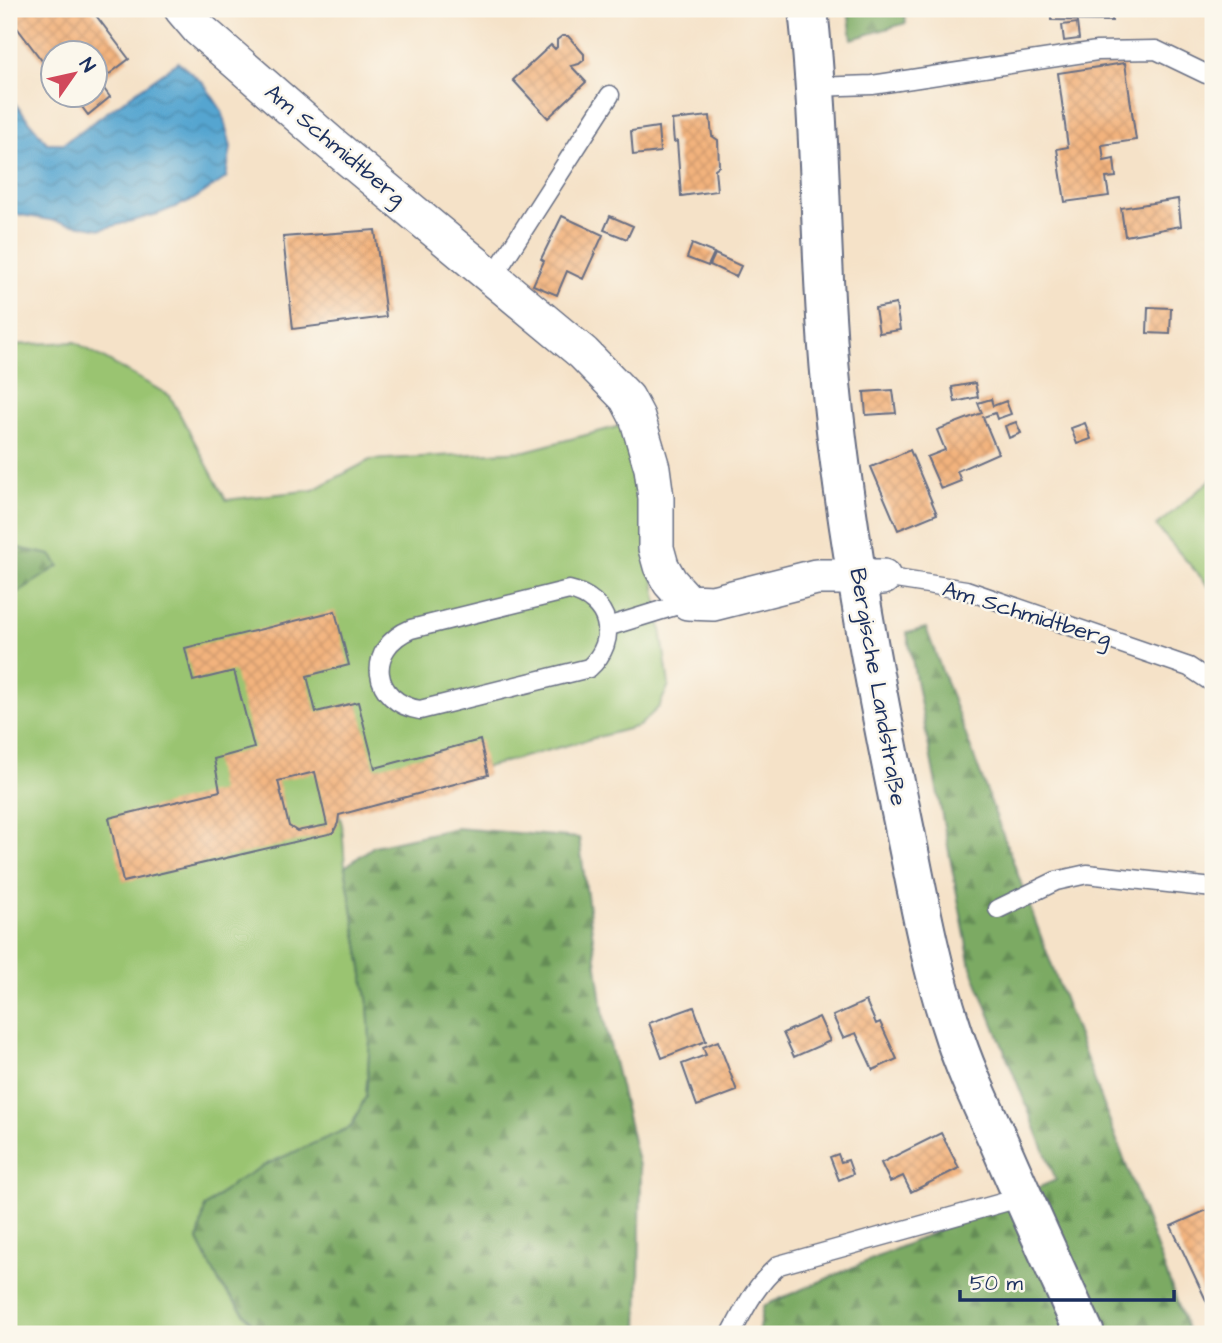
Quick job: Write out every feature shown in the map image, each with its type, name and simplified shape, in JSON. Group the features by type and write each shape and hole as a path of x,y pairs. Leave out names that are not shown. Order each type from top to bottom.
{"main road":[{"name":"Bergische Landstraße","path":"808,9 815,87 833,411 870,577 886,739 937,978 951,1027 969,1076 1085,1334"}],"street":[{"name":"Am Schmidtberg","path":"183,9 199,29 330,143 583,353 626,398 637,417 652,468 656,498 656,548 670,582 688,602 713,603 816,577 870,577"}],"lane":[{"path":"815,87 873,85 1097,51 1156,50 1206,75"},
{"path":"494,277 610,95"},
{"name":"Am Schmidtberg","path":"870,577 966,590 1189,667 1213,683"},
{"path":"569,590 590,598 599,606 607,627 604,650 589,668 431,709 421,710 399,704 391,697 381,678 383,653 389,642 399,634 569,590"},
{"path":"607,627 688,602"},
{"path":"998,909 1056,881 1087,874 1213,888"},
{"path":"731,1334 751,1295 779,1265 807,1255 1023,1197"}],"green space":[{"path":"848,9 904,9 906,23 852,39"},
{"path":"75,342 170,396 226,500 313,490 370,460 525,451 624,425 635,448 669,685 659,707 639,726 337,807 342,825 345,867 368,1004 370,1040 366,1096 351,1127 235,1182 205,1207 198,1240 220,1284 261,1334 9,1334 9,345"},
{"path":"1213,478 1213,591 1156,526"},
{"path":"9,546 51,555 59,566 9,598"},
{"path":"926,628 1189,1334 758,1334 763,1306 1056,1180 971,967 907,633"},
{"path":"456,828 579,838 605,1024 641,1174 638,1334 261,1334 220,1284 198,1240 205,1207 235,1182 267,1164 351,1127 366,1096 370,1040 368,1004 345,867 374,846"}],"water":[{"path":"178,62 204,84 222,111 231,147 226,178 194,199 158,214 102,229 9,213 9,96 47,143 64,143"}],"building":[{"path":"18,9 91,9 129,59 108,75 108,38 38,38 38,55 9,17"},
{"path":"1051,9 1112,9 1112,21 1051,20"},
{"path":"1077,23 1079,39 1064,41 1062,25"},
{"path":"568,36 584,54 584,60 571,66 586,82 548,118 513,80 551,45 555,49 557,40"},
{"path":"1125,63 1136,140 1102,145 1104,161 1114,159 1116,177 1106,178 1109,196 1065,202 1057,149 1068,147 1058,73"},
{"path":"83,108 97,108 88,115"},
{"path":"710,116 712,136 718,140 719,166 715,169 717,191 681,196 677,141 674,142 672,120"},
{"path":"658,127 660,152 633,155 631,131"},
{"path":"1178,199 1181,226 1125,236 1121,208"},
{"path":"562,216 603,235 583,279 567,271 557,295 533,285 544,261 541,259"},
{"path":"610,216 633,226 627,239 604,230"},
{"path":"375,230 386,317 293,329 283,237"},
{"path":"692,244 714,253 708,266 687,258"},
{"path":"715,254 741,266 736,277 710,265"},
{"path":"896,304 900,330 879,333 875,308"},
{"path":"1148,307 1171,308 1170,334 1147,333"},
{"path":"975,383 978,397 955,402 952,387"},
{"path":"893,390 896,413 866,415 864,392"},
{"path":"991,399 993,406 1006,401 1011,414 997,419 995,413 983,417 998,453 957,471 961,481 941,489 927,457 945,450 937,430 982,413 978,403"},
{"path":"1016,422 1021,433 1009,438 1005,426"},
{"path":"1085,423 1091,439 1077,444 1071,428"},
{"path":"910,450 937,514 898,530 871,467"},
{"path":"335,611 349,665 307,676 316,712 358,702 375,768 480,740 488,775 339,815 333,833 123,882 109,818 220,791 214,759 254,748 234,671 193,681 185,648","holes":["315,772 327,825 297,831 289,826 278,781"]},
{"path":"866,1001 876,1024 880,1022 897,1059 873,1070 856,1033 843,1038 833,1016"},
{"path":"694,1007 706,1041 662,1058 649,1023"},
{"path":"819,1017 830,1041 794,1057 783,1033"},
{"path":"718,1041 737,1091 697,1106 682,1064 706,1055 703,1047"},
{"path":"941,1133 959,1168 911,1192 903,1176 890,1182 881,1163"},
{"path":"838,1154 841,1162 848,1160 853,1174 839,1180 830,1157"},
{"path":"1207,1210 1213,1223 1213,1315 1171,1226"}]}
